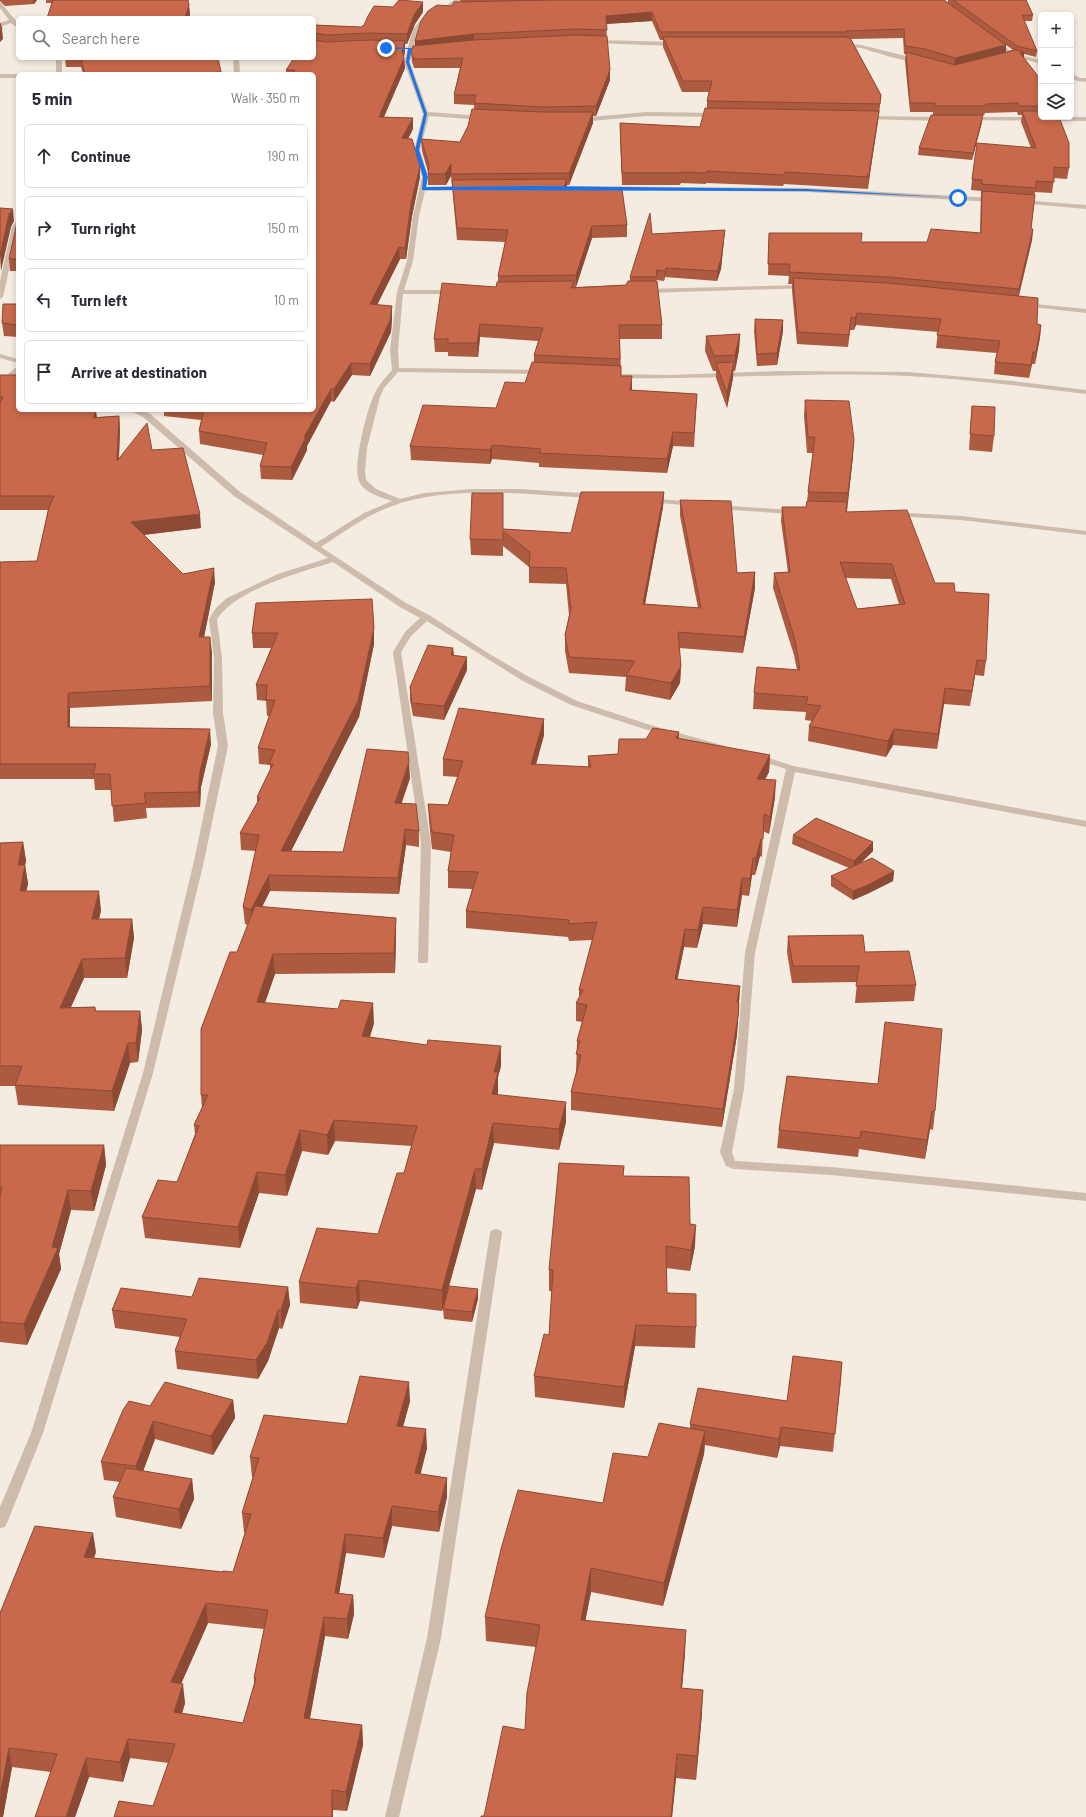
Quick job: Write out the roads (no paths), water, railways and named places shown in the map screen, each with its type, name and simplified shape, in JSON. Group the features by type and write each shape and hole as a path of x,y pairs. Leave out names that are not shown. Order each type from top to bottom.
{"street":[{"path":"442,8 457,0"},
{"path":"0,4 16,24"},
{"path":"399,501 366,486 362,480 362,467 365,438 380,389 396,370 394,350 400,292 410,261 416,216 426,177 417,150 426,114 407,62 420,22 432,10 456,7"},
{"path":"0,25 12,21"},
{"path":"990,40 1014,55 1038,61"},
{"path":"590,42 686,45"},
{"path":"832,45 856,45 910,60 924,61"},
{"path":"1007,57 1014,55"},
{"path":"58,60 59,72"},
{"path":"236,60 237,72"},
{"path":"0,76 16,76"},
{"path":"1074,77 1079,80 1086,80"},
{"path":"426,114 492,119"},
{"path":"574,120 658,114 721,115"},
{"path":"856,118 950,119"},
{"path":"958,119 1086,119"},
{"path":"423,189 470,188"},
{"path":"548,188 807,190 1005,201"},
{"path":"1013,202 1086,207"},
{"path":"0,297 16,226"},
{"path":"635,291 814,287"},
{"path":"400,292 461,292"},
{"path":"1018,304 1086,311"},
{"path":"0,356 16,360"},
{"path":"396,370 549,373"},
{"path":"0,384 16,372"},
{"path":"609,375 638,377 781,373 908,374 1012,383 1086,392"},
{"path":"148,413 237,494 403,605 426,617 526,680 574,703 644,726 728,749"},
{"path":"315,547 366,516 399,501 432,494 471,492 605,496"},
{"path":"643,499 761,511 805,513"},
{"path":"883,514 962,518 1086,533"},
{"path":"0,1523 37,1433 148,1073 199,861 223,746 218,713 218,659 213,619 230,600 240,595 281,576 334,559"},
{"path":"423,961 426,844 397,652 408,634 426,617"},
{"path":"750,755 791,768 1086,824"},
{"path":"791,768 750,954 739,1090 726,1152 730,1163 734,1165 831,1171 1086,1197"},
{"path":"392,1817 434,1638 496,1233"}]}
